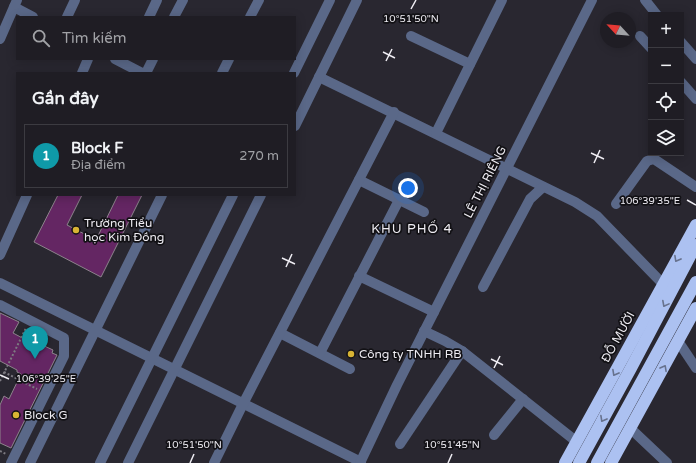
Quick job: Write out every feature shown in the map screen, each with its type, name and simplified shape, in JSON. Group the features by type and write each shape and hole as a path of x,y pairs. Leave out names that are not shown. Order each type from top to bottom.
{"highway":[{"name":"ĐỖ MƯỜI","path":"565,463 696,225"},
{"path":"579,463 696,245"},
{"path":"597,463 696,282"},
{"path":"611,463 696,309"}],"street":[{"path":"67,16 75,0"},
{"path":"150,16 158,0"},
{"path":"175,16 183,0"},
{"path":"251,16 259,0"},
{"path":"294,72 330,0"},
{"path":"296,124 357,0"},
{"path":"436,133 502,0"},
{"name":"LÊ THỊ RIÊNG","path":"360,463 424,331 592,0"},
{"path":"645,0 655,12"},
{"path":"0,39 15,4 33,16"},
{"path":"411,36 470,64"},
{"path":"640,36 648,45"},
{"path":"684,45 696,59"},
{"path":"82,72 88,60"},
{"path":"146,72 152,60"},
{"path":"222,72 228,60"},
{"path":"127,62 141,72"},
{"path":"319,77 394,112 542,187 576,202 597,216 663,284"},
{"path":"683,84 696,99"},
{"path":"214,463 394,112"},
{"path":"616,204 647,161 654,159 696,187"},
{"path":"358,180 424,212"},
{"path":"483,286 530,199 542,187"},
{"path":"0,255 27,196"},
{"path":"30,463 162,196"},
{"path":"100,463 233,196"},
{"path":"128,463 260,196"},
{"path":"320,353 399,200"},
{"path":"360,276 434,312"},
{"path":"0,283 360,463"},
{"path":"0,305 64,338 64,356 11,463"},
{"path":"424,331 462,351 577,442"},
{"path":"280,333 350,369"},
{"path":"678,341 696,368"},
{"path":"400,444 462,351"},
{"path":"494,435 522,399"},
{"path":"630,428 667,463"}],"path":[{"path":"0,381 30,321"},
{"path":"4,372 46,393"}],"building":[{"path":"57,196 82,196 67,225 96,240 118,196 142,196 101,277 34,242"},
{"path":"0,313 19,322 13,333 28,341 29,339 53,350 52,353 57,355 11,448 0,443 0,405 4,396 9,399 21,374 17,372 17,370 0,361"}],"place":[{"name":"Trường Tiểu học Kim Đồng","path":"76,230"},
{"name":"Công ty TNHH RB","path":"351,354"},
{"name":"Block F","path":"35,359"},
{"name":"Block G","path":"16,415"}],"district":[{"name":"KHU PHỐ 4","path":"412,229"}]}
